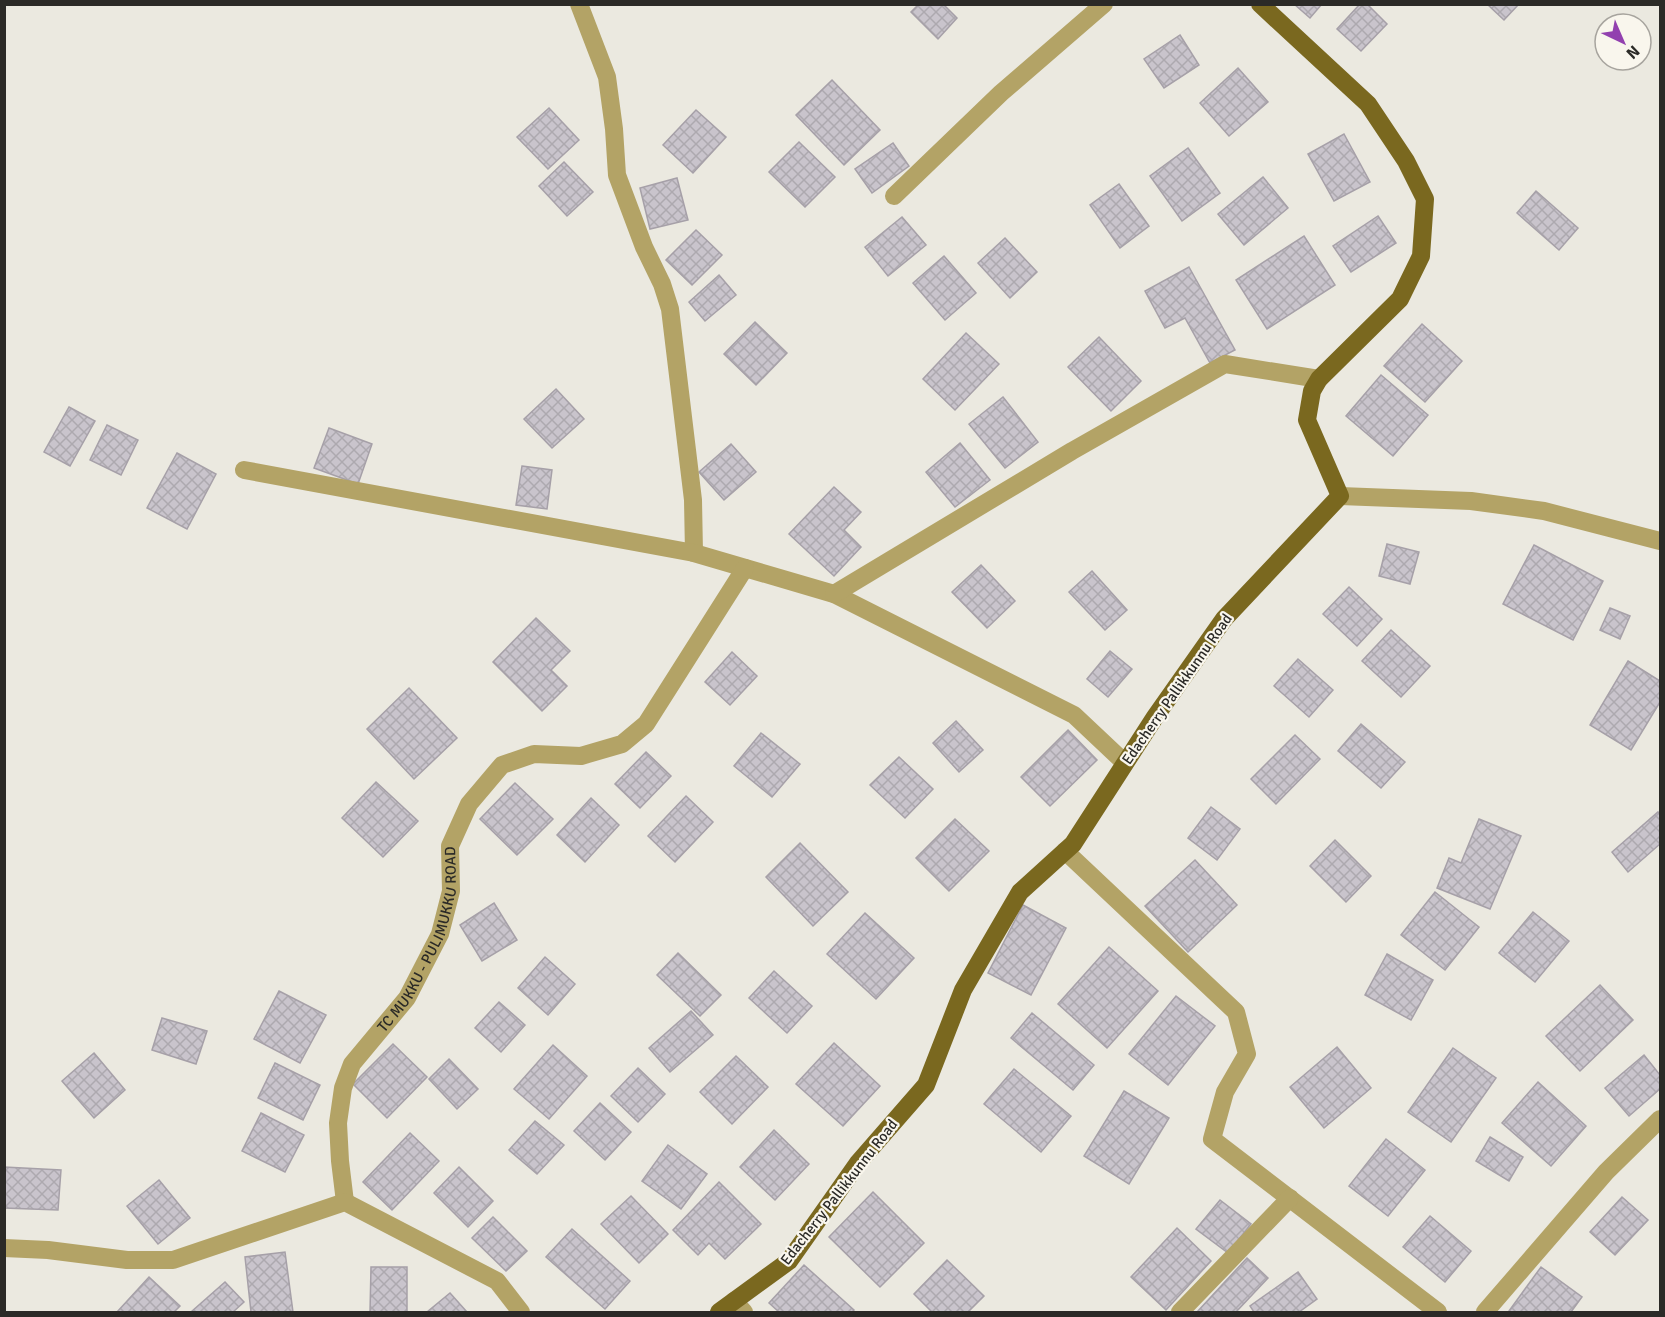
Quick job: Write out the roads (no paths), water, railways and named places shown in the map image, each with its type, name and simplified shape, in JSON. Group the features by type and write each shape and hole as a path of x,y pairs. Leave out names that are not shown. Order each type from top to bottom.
{"main road":[{"path":"1260,4 1368,104 1406,161 1425,200 1421,256 1400,298 1319,380 1312,391 1307,420 1340,496"},
{"name":"Edacherry Pallikkunnu Road","path":"719,1312 739,1307 789,1261 858,1163 926,1085 963,990 1020,892 1073,844 1155,717 1224,619 1340,496"}],"street":[{"path":"579,4 607,77 617,175 670,309 693,500 694,553"},
{"path":"894,196 1001,93 1104,4"},
{"path":"834,594 1072,451 1225,364 1319,380"},
{"path":"244,470 694,553 834,594 1074,715 1125,763"},
{"path":"1340,496 1471,501 1544,511 1660,542"},
{"name":"TC MUKKU - PULIMUKKU ROAD","path":"345,1202 338,1123 343,1088 352,1064 407,998 440,934 451,891 450,846 469,804 502,765 534,754 581,756 622,744 646,724 745,568"},
{"path":"1065,851 1236,1012 1247,1054 1225,1092 1212,1139 1438,1312"},
{"path":"1485,1312 1606,1172 1660,1119"},
{"path":"1180,1312 1290,1198"},
{"path":"4,1248 48,1250 127,1260 173,1260 345,1202 497,1281 521,1312"}]}
